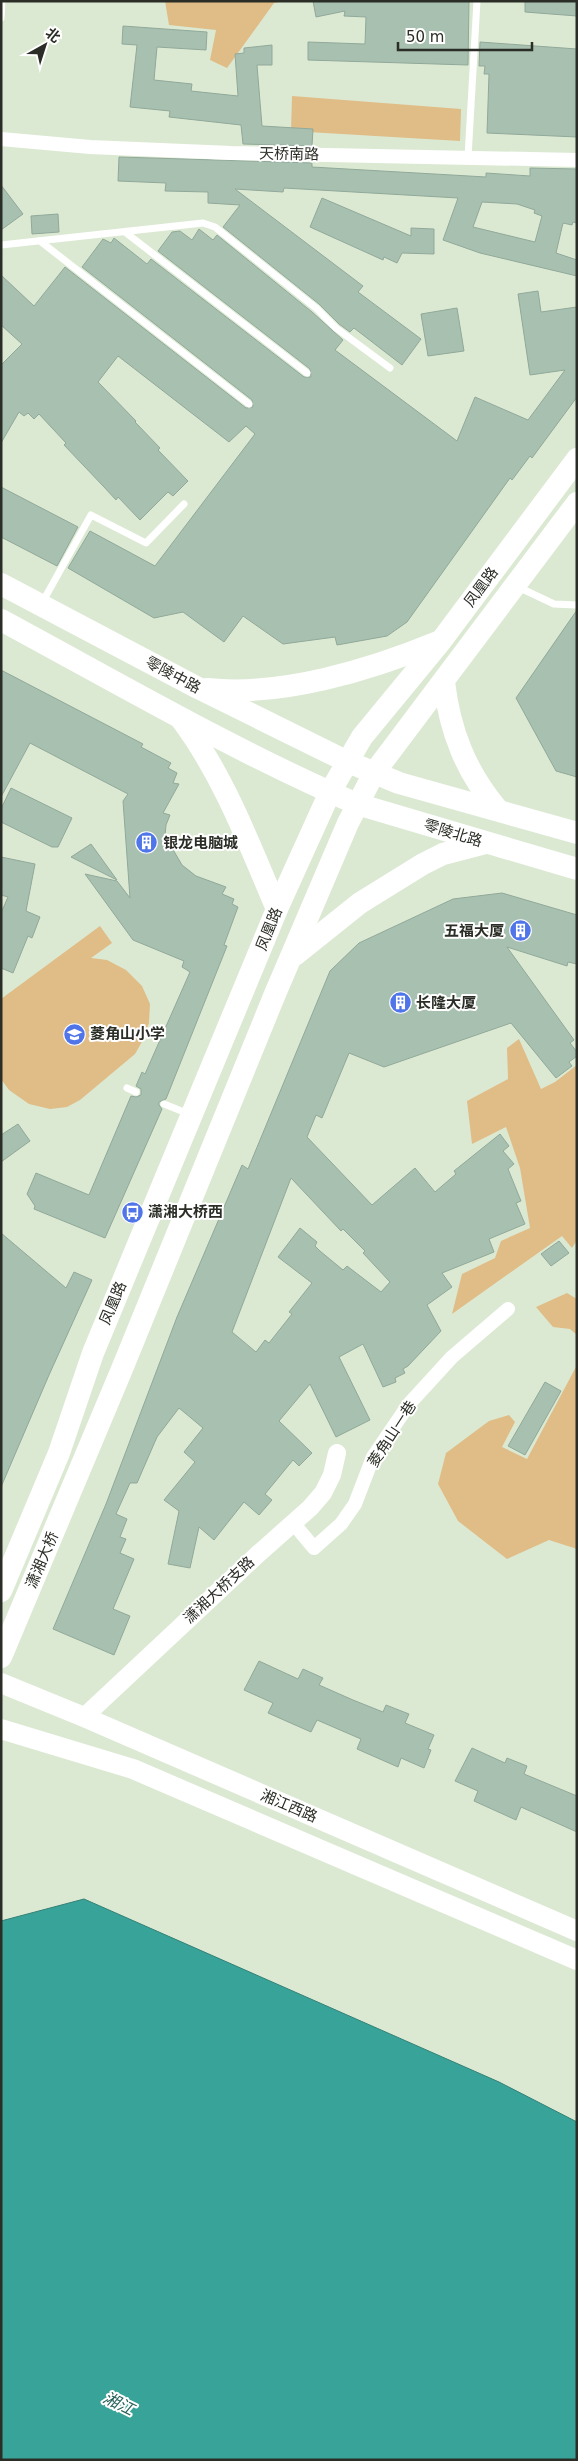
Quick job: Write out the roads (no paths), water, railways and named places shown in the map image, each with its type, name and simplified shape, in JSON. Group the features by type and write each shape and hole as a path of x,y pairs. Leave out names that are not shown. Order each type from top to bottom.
{"main road":[{"name":"凤凰路","path":"59,1453 92,1353 277,909 330,792 362,737 441,641 577,459"},
{"name":"凤凰路","path":"82,1463 357,804 374,773 577,503"},
{"name":"零陵中路","path":"1,584 198,688 346,762"},
{"path":"1,620 178,715 330,792"},
{"path":"198,688 248,690 298,683 377,664 441,641"},
{"path":"444,682 446,703 459,749 482,790 498,810"},
{"path":"178,715 207,756 219,778 277,909"},
{"path":"346,762 399,783 577,833"},
{"name":"零陵北路","path":"330,792 357,804 577,869"},
{"path":"291,959 347,912 423,864 443,854 487,843"},
{"name":"潇湘大桥","path":"1,1591 59,1453"},
{"name":"潇湘大桥","path":"1,1657 82,1463"},
{"name":"湘江西路","path":"1,1683 84,1717 577,1931"},
{"name":"湘江西路","path":"1,1729 133,1769 577,1960"}],"street":[{"name":"天桥南路","path":"1,139 90,147 231,153 577,160"},
{"name":"菱角山一巷","path":"294,1524 314,1548 341,1524 355,1504 373,1457 409,1404 452,1357 508,1309"},
{"name":"潇湘大桥支路","path":"84,1717 256,1555 294,1524 323,1493 332,1475 336,1453"},
{"path":"1,1630 5,1632 35,1556"}],"lane":[{"path":"1,18 2,1"},
{"path":"468,157 477,1"},
{"path":"1,245 203,223 215,227 316,308 336,328 390,368"},
{"path":"125,232 307,373"},
{"path":"40,241 249,404"},
{"path":"41,605 91,515 146,543 184,504"},
{"path":"516,586 554,604 577,605"},
{"path":"127,1088 136,1092"},
{"path":"164,1104 192,1116"}],"water":[{"name":"湘江","path":"84,1899 499,2082 577,2122 577,2460 1,2460 1,1921"}],"place":[{"name":"银龙电脑城","path":"147,843"},
{"name":"五福大厦","path":"520,931"},
{"name":"长隆大厦","path":"400,1003"},
{"name":"菱角山小学","path":"74,1034"},
{"name":"潇湘大桥西","path":"132,1212"}]}
